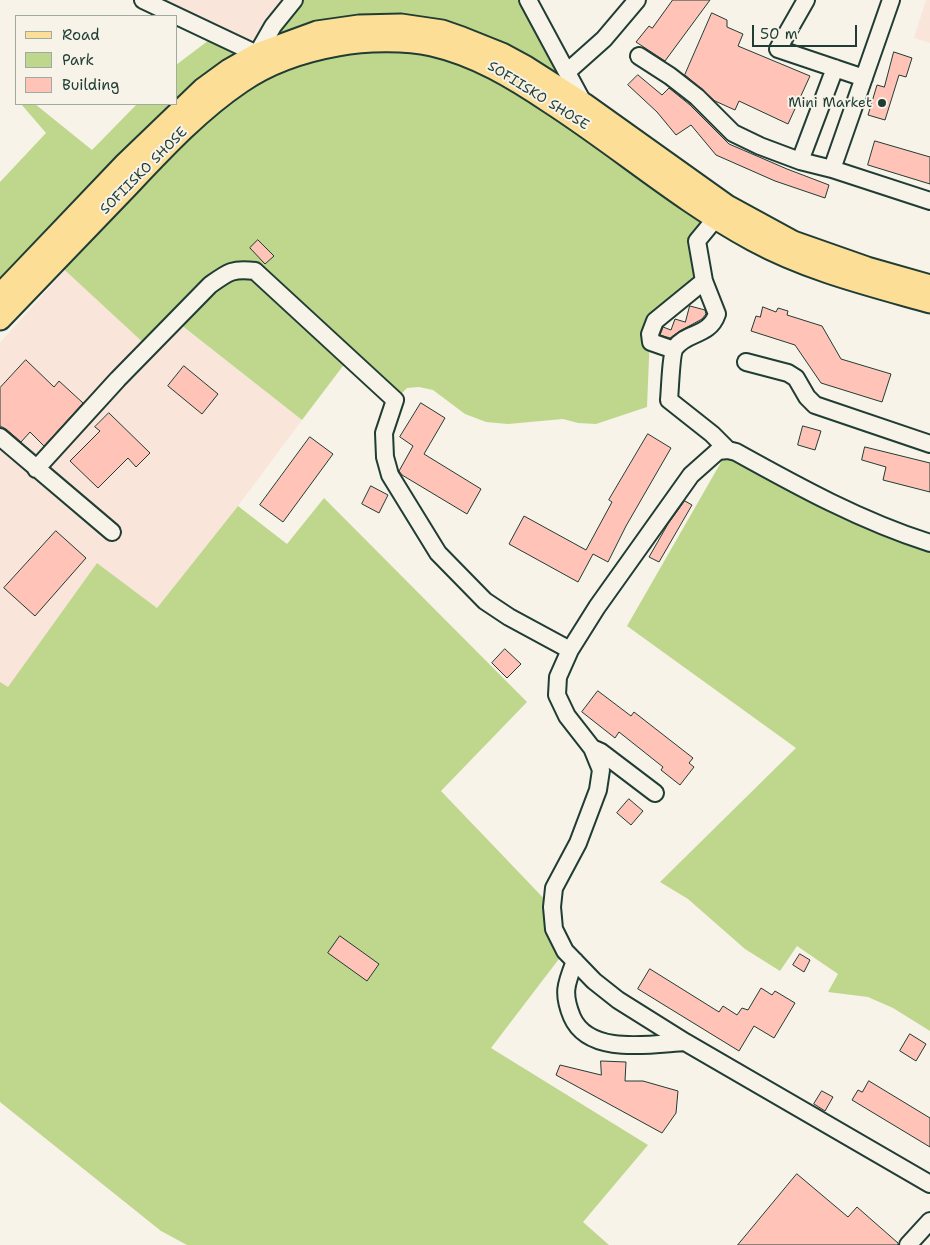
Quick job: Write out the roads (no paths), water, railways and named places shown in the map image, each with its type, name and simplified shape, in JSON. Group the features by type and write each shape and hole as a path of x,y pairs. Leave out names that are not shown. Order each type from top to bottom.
{"main road":[{"name":"SOFIISKO SHOSE","path":"0,295 126,163 204,89 229,70 257,54 317,32 359,26 401,25 448,33 480,44 526,67 584,104 727,206 767,230 821,253 930,286"},
{"name":"SOFIISKO SHOSE","path":"0,319 141,173 214,102 242,81 268,66 311,50 358,41 430,44 482,62 515,79 596,132 716,218 754,240 795,260 860,283 930,302"}],"street":[{"path":"143,0 175,15"},
{"path":"528,0 584,104"},
{"path":"567,72 604,39 637,0"},
{"path":"806,0 778,49 864,78"},
{"path":"832,169 891,0"},
{"path":"178,17 257,54 273,26 292,1"},
{"path":"639,56 670,76 697,97 734,133 760,146 800,161 832,169 930,201"},
{"path":"800,161 835,68"},
{"path":"716,218 697,241 704,281 716,314 715,320 706,330 682,342 674,350 669,400 712,434 728,450"},
{"path":"36,469 118,378 210,285 227,272 255,271 395,400 384,433 385,457 390,475 438,553 485,601 570,650"},
{"path":"674,350 651,342 650,334 654,321 704,281"},
{"path":"746,362 788,373 796,378 807,397 815,405 930,444"},
{"path":"0,437 112,532"},
{"path":"930,543 892,531 816,496 736,452 728,450 718,452 691,475 597,607 570,650 558,677 557,695 567,716 592,748 601,770 598,790 578,843 554,888 552,907 554,929 566,951 594,981 618,1000 685,1042 930,1184"},
{"path":"592,748 601,752 655,793"},
{"path":"575,961 566,987 567,1004 576,1026 592,1039 619,1045 685,1042"},
{"path":"908,1245 930,1221"}],"place":[{"name":"Mini Market","path":"882,103"}]}
